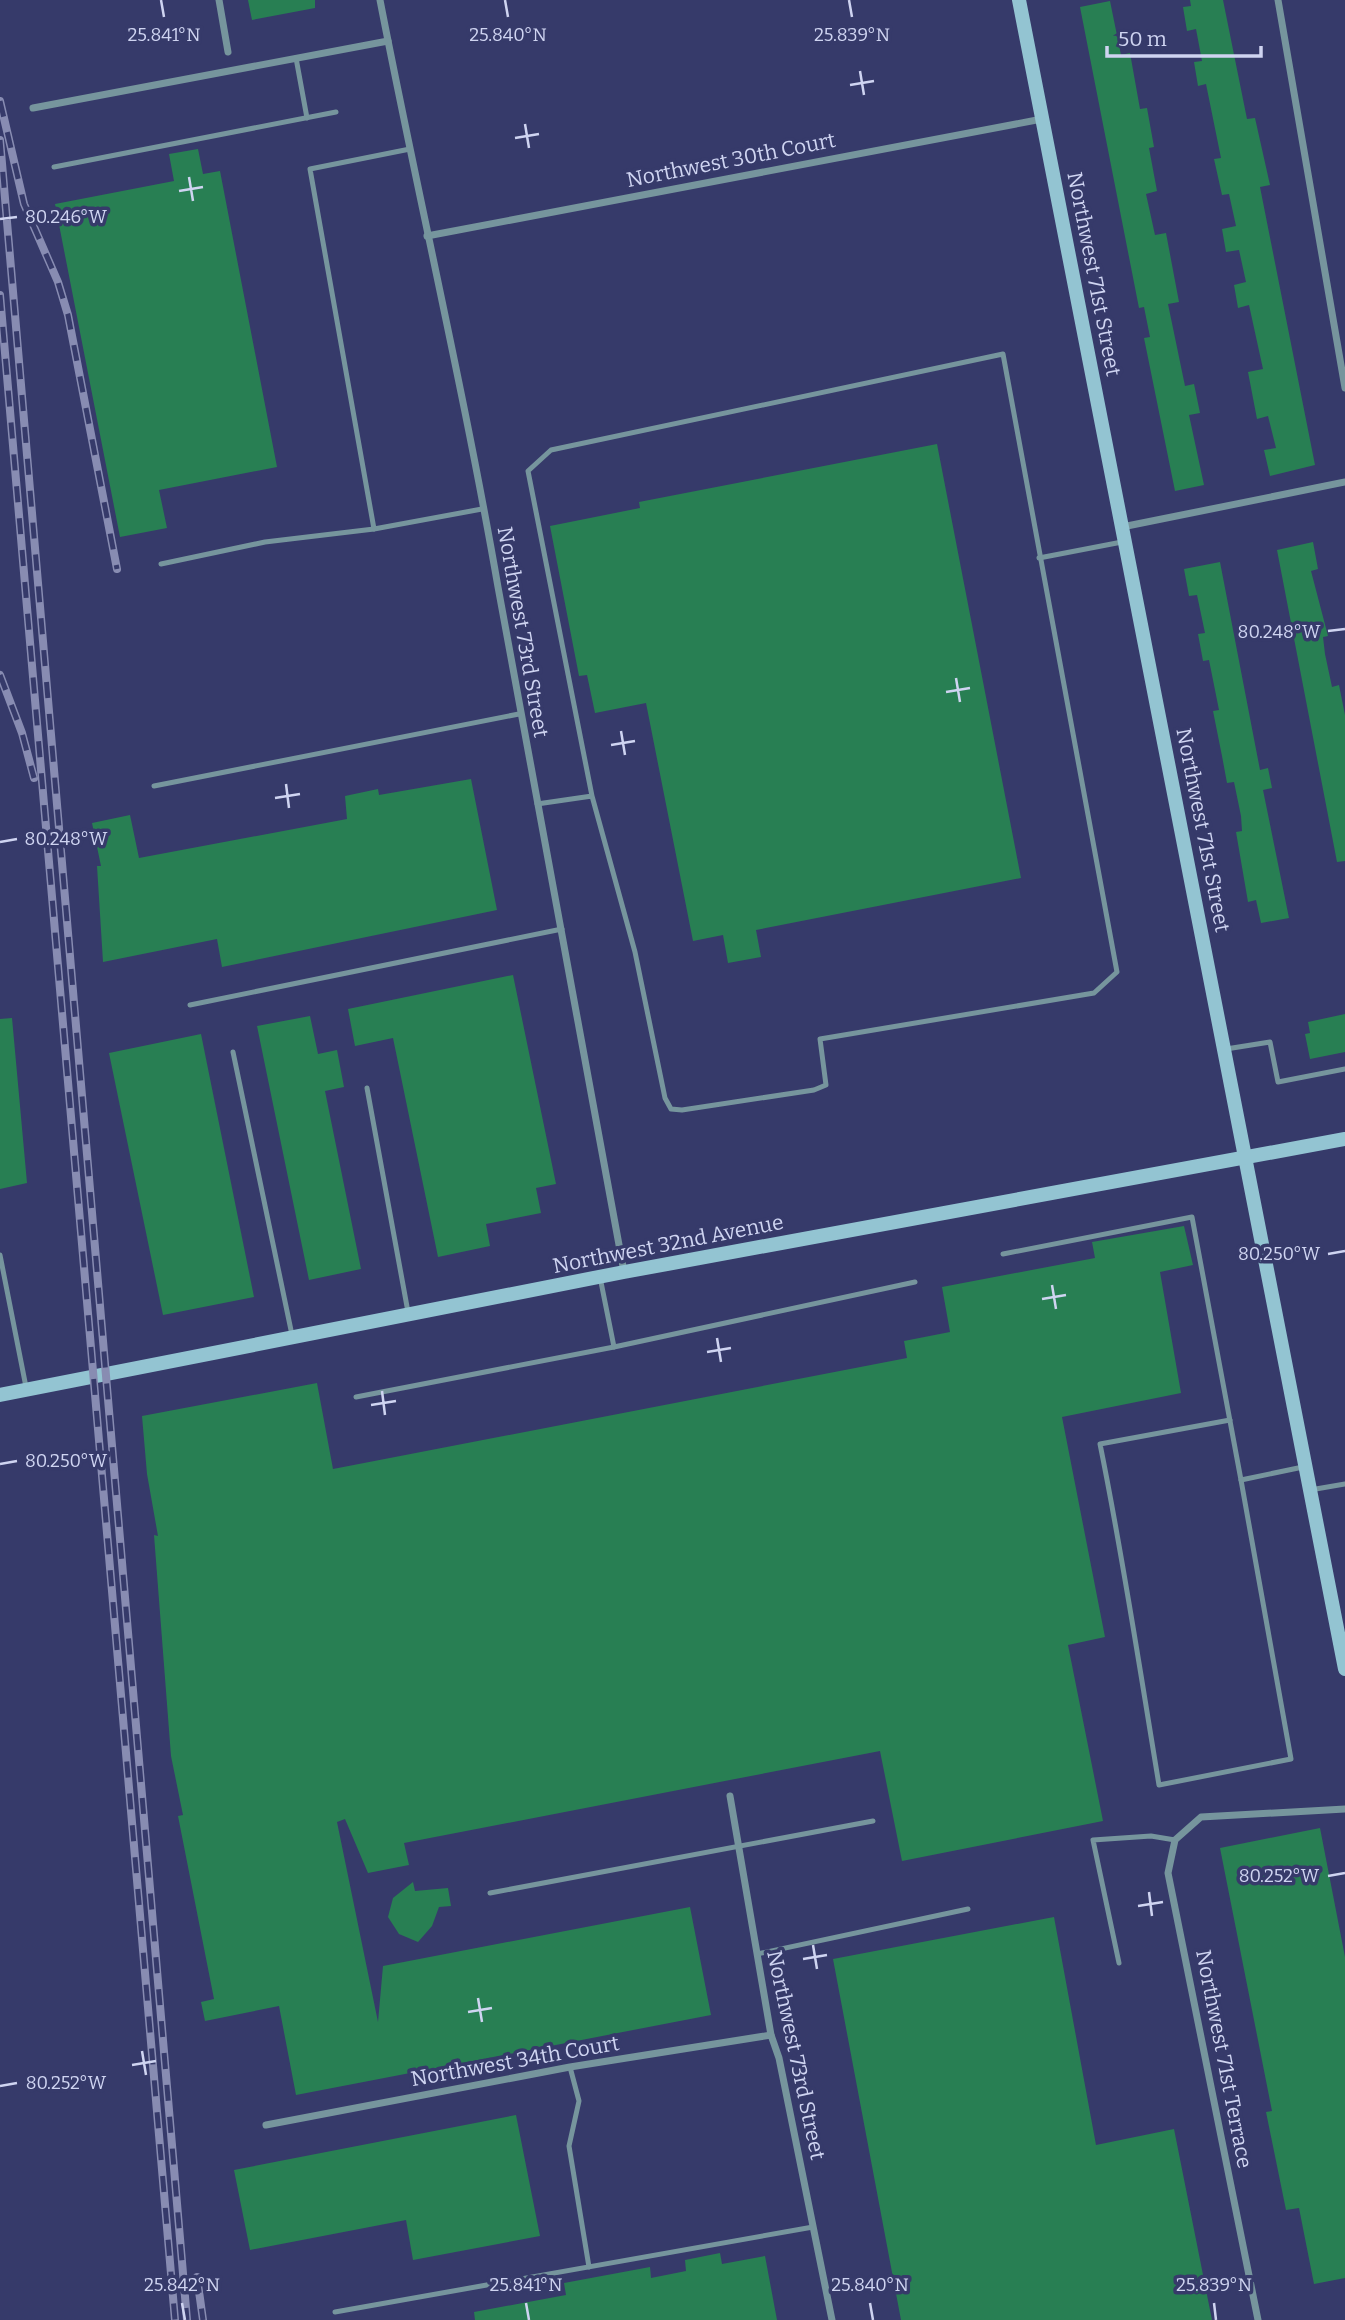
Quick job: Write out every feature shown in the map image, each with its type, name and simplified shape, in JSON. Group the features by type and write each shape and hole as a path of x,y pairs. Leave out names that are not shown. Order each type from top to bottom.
{"street":[{"path":"219,0 228,52"},
{"name":"Northwest 73rd Street","path":"380,0 482,509 624,1272"},
{"name":"Northwest 71st Street","path":"1019,0 1345,1669"},
{"path":"1278,0 1345,388"},
{"path":"33,108 388,41"},
{"name":"Northwest 30th Court","path":"427,236 1042,118"},
{"path":"1124,534 1345,482"},
{"name":"Northwest 32nd Avenue","path":"0,1395 624,1272 1345,1139"},
{"name":"Northwest 73rd Street","path":"730,1796 771,2035 779,2058 832,2320"},
{"path":"1175,1840 1201,1816 1345,1809"},
{"name":"Northwest 71st Terrace","path":"1175,1840 1168,1873 1258,2320"},
{"name":"Northwest 34th Court","path":"266,2125 570,2067 771,2035"}],"lane":[{"path":"296,58 307,118"},
{"path":"54,167 336,113"},
{"path":"374,529 310,169 410,149"},
{"path":"1003,354 1117,972 1094,993 820,1039 826,1086 814,1090 682,1110 671,1109 665,1098 635,952 592,796 528,471 551,450 1003,354"},
{"path":"161,564 265,542 374,529 482,509"},
{"path":"1039,558 1124,534"},
{"path":"154,786 519,714"},
{"path":"537,804 592,796"},
{"path":"190,1005 562,929"},
{"path":"1224,1050 1270,1042 1278,1082 1345,1069"},
{"path":"233,1052 293,1338"},
{"path":"367,1088 409,1315"},
{"path":"1003,1254 1192,1217 1230,1420 1241,1480 1291,1759 1159,1785 1135,1649 1126,1574 1100,1444 1230,1420"},
{"path":"0,1255 26,1390"},
{"path":"600,1277 614,1347"},
{"path":"356,1397 614,1347 915,1282"},
{"path":"1241,1480 1306,1467"},
{"path":"1310,1490 1345,1484"},
{"path":"490,1893 873,1821"},
{"path":"1119,1963 1093,1840 1151,1836 1175,1840"},
{"path":"757,1954 968,1909"},
{"path":"570,2067 579,2101 569,2146 589,2267"},
{"path":"335,2312 813,2227"}],"building":[{"path":"248,0 315,0 315,8 252,20"},
{"path":"1190,0 1223,0 1247,119 1255,118 1270,185 1260,187 1315,465 1270,476 1264,450 1276,448 1268,416 1257,419 1248,372 1263,369 1249,305 1238,308 1234,285 1246,282 1239,250 1226,252 1222,229 1236,226 1229,194 1222,195 1214,159 1221,158 1206,84 1198,86 1194,62 1202,61 1196,29 1187,31 1183,7 1191,6"},
{"path":"1110,1 1121,55 1130,53 1140,109 1147,108 1154,147 1149,148 1157,191 1146,194 1155,235 1166,233 1179,302 1168,304 1185,386 1194,384 1200,413 1189,415 1204,485 1175,491 1144,338 1150,337 1144,307 1139,308 1080,7"},
{"path":"198,149 203,174 220,171 277,467 159,490 167,528 120,537 55,204 174,181 169,154"},
{"path":"937,444 1021,878 756,930 761,957 728,963 723,935 693,941 646,703 595,713 587,675 579,676 550,526 640,508 639,502"},
{"path":"1313,542 1318,569 1311,571 1328,636 1323,637 1325,654 1332,687 1339,685 1345,715 1345,861 1337,862 1277,550"},
{"path":"1220,562 1260,770 1268,768 1272,788 1263,790 1289,918 1261,923 1256,900 1248,902 1236,832 1242,831 1241,816 1234,782 1227,783 1213,711 1219,710 1209,660 1203,661 1198,634 1205,633 1197,595 1189,596 1184,569"},
{"path":"471,779 497,910 222,967 217,939 103,962 97,866 101,866 92,823 130,815 139,858 347,819 345,796 378,789 379,795"},
{"path":"513,975 556,1184 536,1188 541,1213 486,1224 490,1246 438,1257 393,1038 355,1046 348,1009"},
{"path":"1345,1014 1345,1052 1310,1059 1305,1034 1310,1033 1308,1022"},
{"path":"310,1016 318,1054 337,1050 344,1087 325,1091 361,1269 309,1280 257,1026"},
{"path":"12,1018 27,1183 0,1189 0,1019"},
{"path":"201,1034 254,1297 163,1315 109,1053"},
{"path":"1184,1226 1193,1265 1160,1272 1181,1393 1062,1417 1105,1637 1068,1645 1103,1821 902,1861 880,1751 404,1843 409,1865 368,1873 345,1819 337,1822 378,2022 383,1966 690,1907 711,2015 296,2095 279,2006 205,2021 201,2002 214,1999 178,1816 183,1815 171,1756 154,1535 158,1536 147,1474 142,1416 317,1383 333,1469 907,1358 904,1341 950,1332 942,1287 1095,1258 1092,1242"},
{"path":"1320,1828 1345,1957 1345,2278 1314,2284 1299,2208 1286,2210 1266,2112 1272,2111 1220,1848"},
{"path":"413,1882 415,1891 448,1888 451,1906 439,1907 432,1926 418,1942 399,1934 388,1917 393,1898"},
{"path":"1054,1917 1096,2145 1174,2129 1212,2320 901,2320 833,1959"},
{"path":"516,2115 540,2236 413,2260 406,2220 250,2250 234,2170"},
{"path":"720,2253 722,2264 765,2256 777,2320 475,2320 474,2312 566,2295 564,2283 650,2267 651,2278 686,2271 685,2260"}],"railway":[{"path":"0,101 24,204 58,282 68,315 117,569"},
{"path":"0,140 187,2320"},
{"path":"0,295 175,2320"},
{"path":"0,675 22,733 34,778"},
{"path":"197,2277 203,2320"}]}
